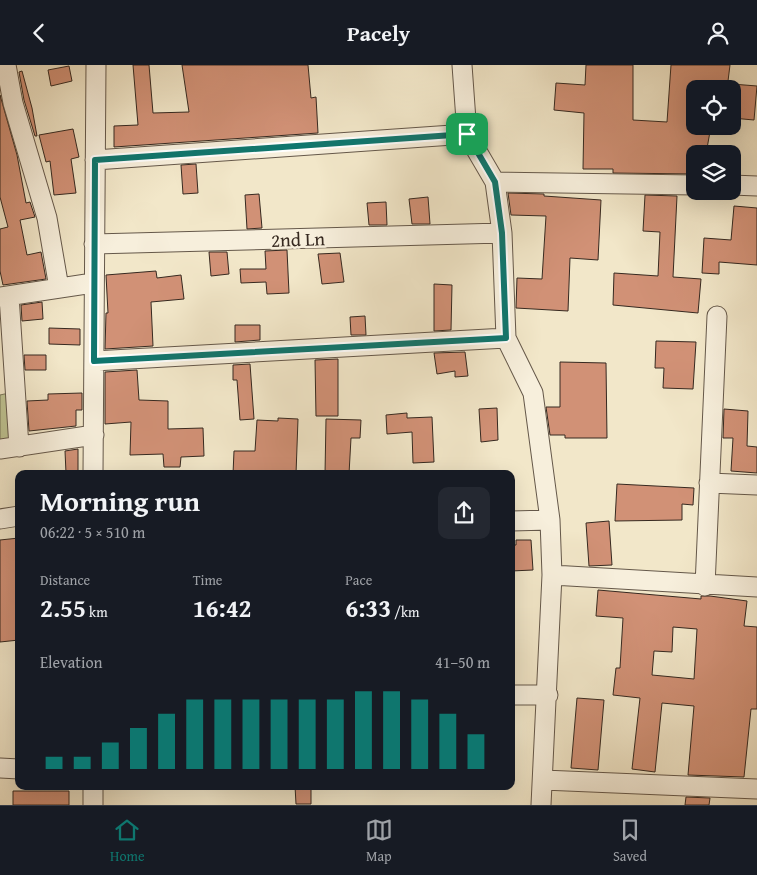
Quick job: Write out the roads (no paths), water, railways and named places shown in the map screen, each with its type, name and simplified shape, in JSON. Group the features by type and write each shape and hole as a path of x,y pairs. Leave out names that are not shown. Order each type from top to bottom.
{"street":[{"path":"6,65 13,103 47,218 59,288"},
{"path":"93,470 96,65"},
{"path":"462,65 467,134 495,182 502,233 506,338 533,393 550,520 552,575 548,695 541,805"},
{"path":"95,160 467,134"},
{"path":"495,182 686,185"},
{"path":"741,185 757,186"},
{"name":"2nd Ln","path":"94,245 502,233"},
{"path":"19,447 7,384 5,296 93,283"},
{"path":"705,586 717,316"},
{"path":"94,361 506,338"},
{"path":"0,449 94,435"},
{"path":"710,483 757,485"},
{"path":"0,519 15,517"},
{"path":"515,521 550,520"},
{"path":"552,575 705,586 757,587"},
{"path":"515,695 548,695"},
{"path":"0,768 15,769"},
{"path":"543,781 757,789"},
{"path":"93,790 93,805"}]}
